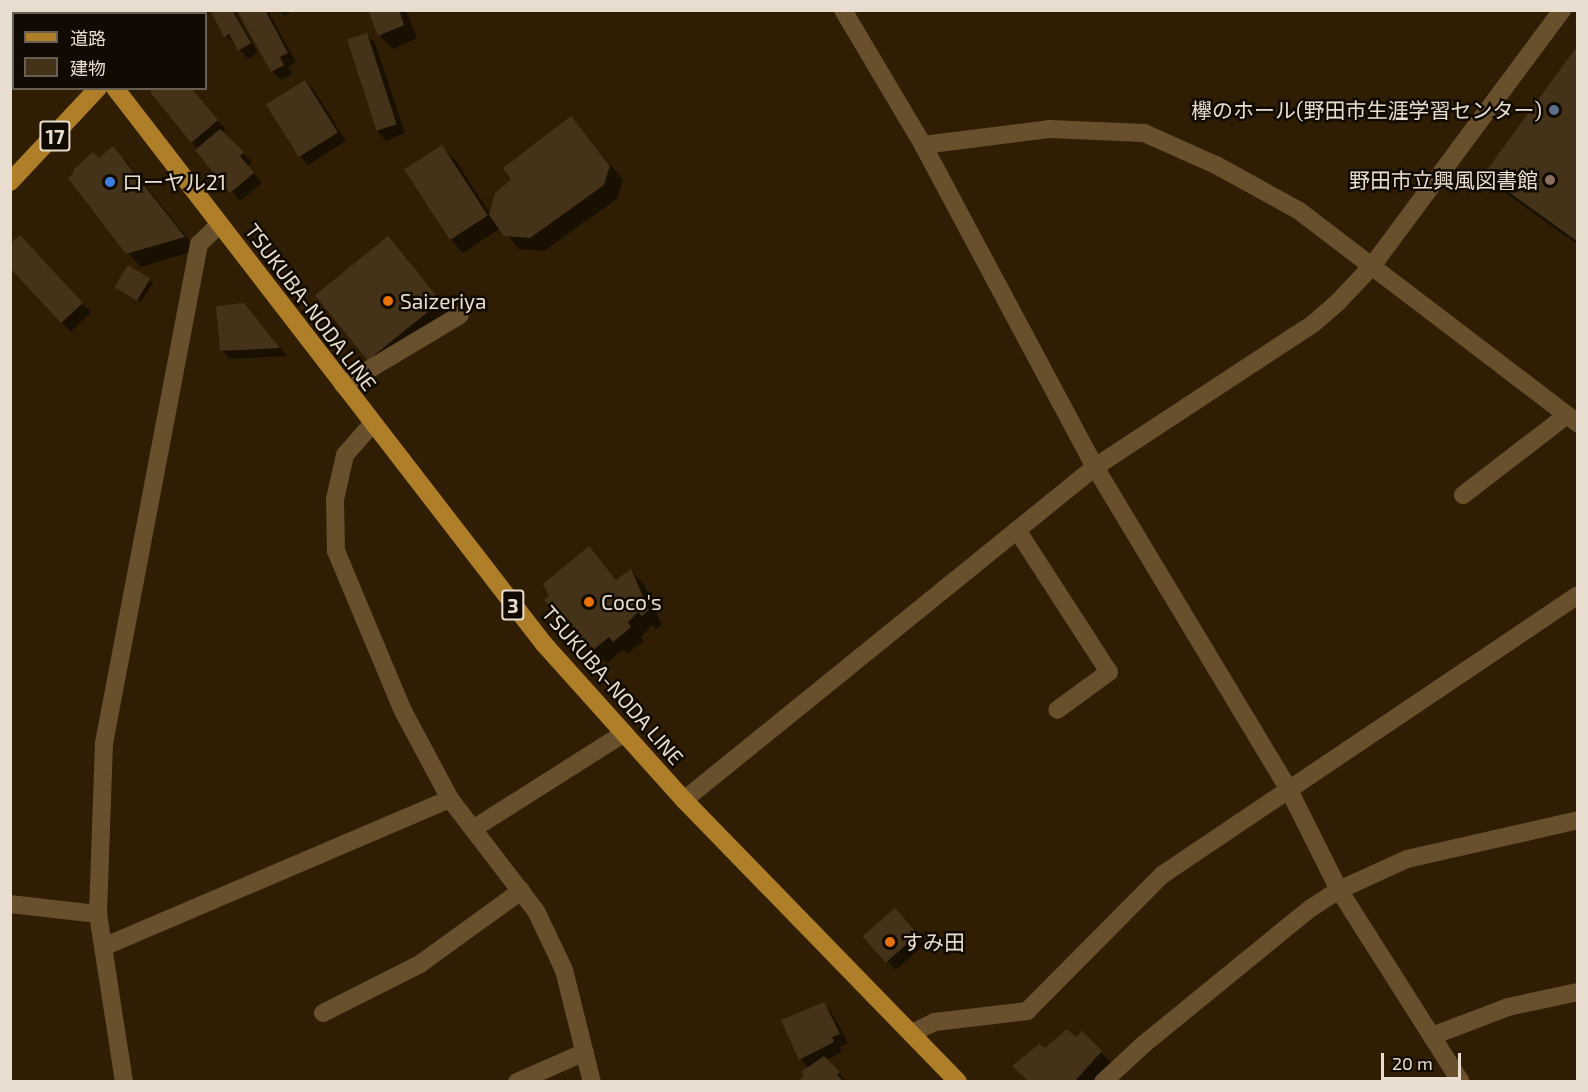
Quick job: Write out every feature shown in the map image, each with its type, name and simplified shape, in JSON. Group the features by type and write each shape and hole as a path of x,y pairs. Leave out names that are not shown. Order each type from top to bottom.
{"main road":[{"name":"17","path":"10,182 96,90"},
{"name":"TSUKUBA-NODA LINE","path":"117,90 544,644 684,800 958,1082"}],"street":[{"path":"843,10 923,145 1095,467 1288,788 1339,890 1461,1082"},
{"path":"684,800 1095,467 1314,323 1372,266 1562,10"},
{"path":"923,145 1049,129 1144,133 1216,165 1298,210 1572,419 1463,495"},
{"path":"124,1082 98,914 104,743 199,244 220,224"},
{"path":"343,385 460,315"},
{"path":"372,423 345,455 335,499 336,551 402,709 450,799 536,911 564,970 592,1082"},
{"path":"1017,530 1109,672 1057,710"},
{"path":"912,1033 935,1022 1027,1011 1162,875 1288,788 1578,595"},
{"path":"474,829 624,733"},
{"path":"103,946 450,799"},
{"path":"1103,1082 1188,1008 1311,908 1339,890 1407,859 1578,820"},
{"path":"323,1013 420,964 521,891"},
{"path":"10,904 98,914"},
{"path":"1432,1036 1508,1007 1578,992"},
{"path":"517,1082 585,1052"}],"building":[{"path":"210,10 232,10 251,43 238,51 229,34 224,37"},
{"path":"240,10 265,10 288,53 280,57 284,65 271,72 238,12"},
{"path":"368,10 399,10 404,25 378,36"},
{"path":"367,33 397,124 377,131 347,39"},
{"name":"欅のホール(野田市生涯学習センター)","path":"1578,45 1578,242 1484,174"},
{"path":"305,80 338,133 299,157 266,104"},
{"path":"151,90 193,90 218,120 191,143 151,93"},
{"path":"571,116 610,166 604,185 530,238 504,236 489,215 495,193 511,179 503,168"},
{"path":"220,129 244,152 240,156 254,173 230,193 195,150"},
{"path":"442,145 488,215 450,240 404,170"},
{"path":"113,146 185,237 126,254 68,178 74,173 73,170 93,152 99,158"},
{"path":"20,235 83,303 61,323 10,268 10,244"},
{"path":"388,236 441,301 368,360 315,295"},
{"path":"128,265 150,278 137,301 115,287"},
{"path":"244,303 280,348 220,351 216,306"},
{"path":"589,546 616,580 631,569 649,610 642,616 638,612 628,622 631,627 613,642 609,637 593,650 570,624 566,628 544,600 549,596 543,584"},
{"path":"895,908 918,934 886,963 863,936"},
{"path":"824,1002 840,1034 832,1037 834,1042 799,1060 781,1020"},
{"path":"1067,1029 1076,1037 1082,1031 1102,1051 1074,1082 1029,1082 1012,1066 1039,1044 1045,1048"},
{"path":"824,1056 840,1072 837,1075 844,1082 798,1082 804,1075 801,1072"}],"place":[{"name":"欅のホール(野田市生涯学習センター)","path":"1554,110"},
{"name":"野田市立興風図書館","path":"1550,180"},
{"name":"ローヤル21","path":"110,182"},
{"name":"Saizeriya","path":"388,301"},
{"name":"Coco's","path":"589,602"},
{"name":"すみ田","path":"890,942"}]}
